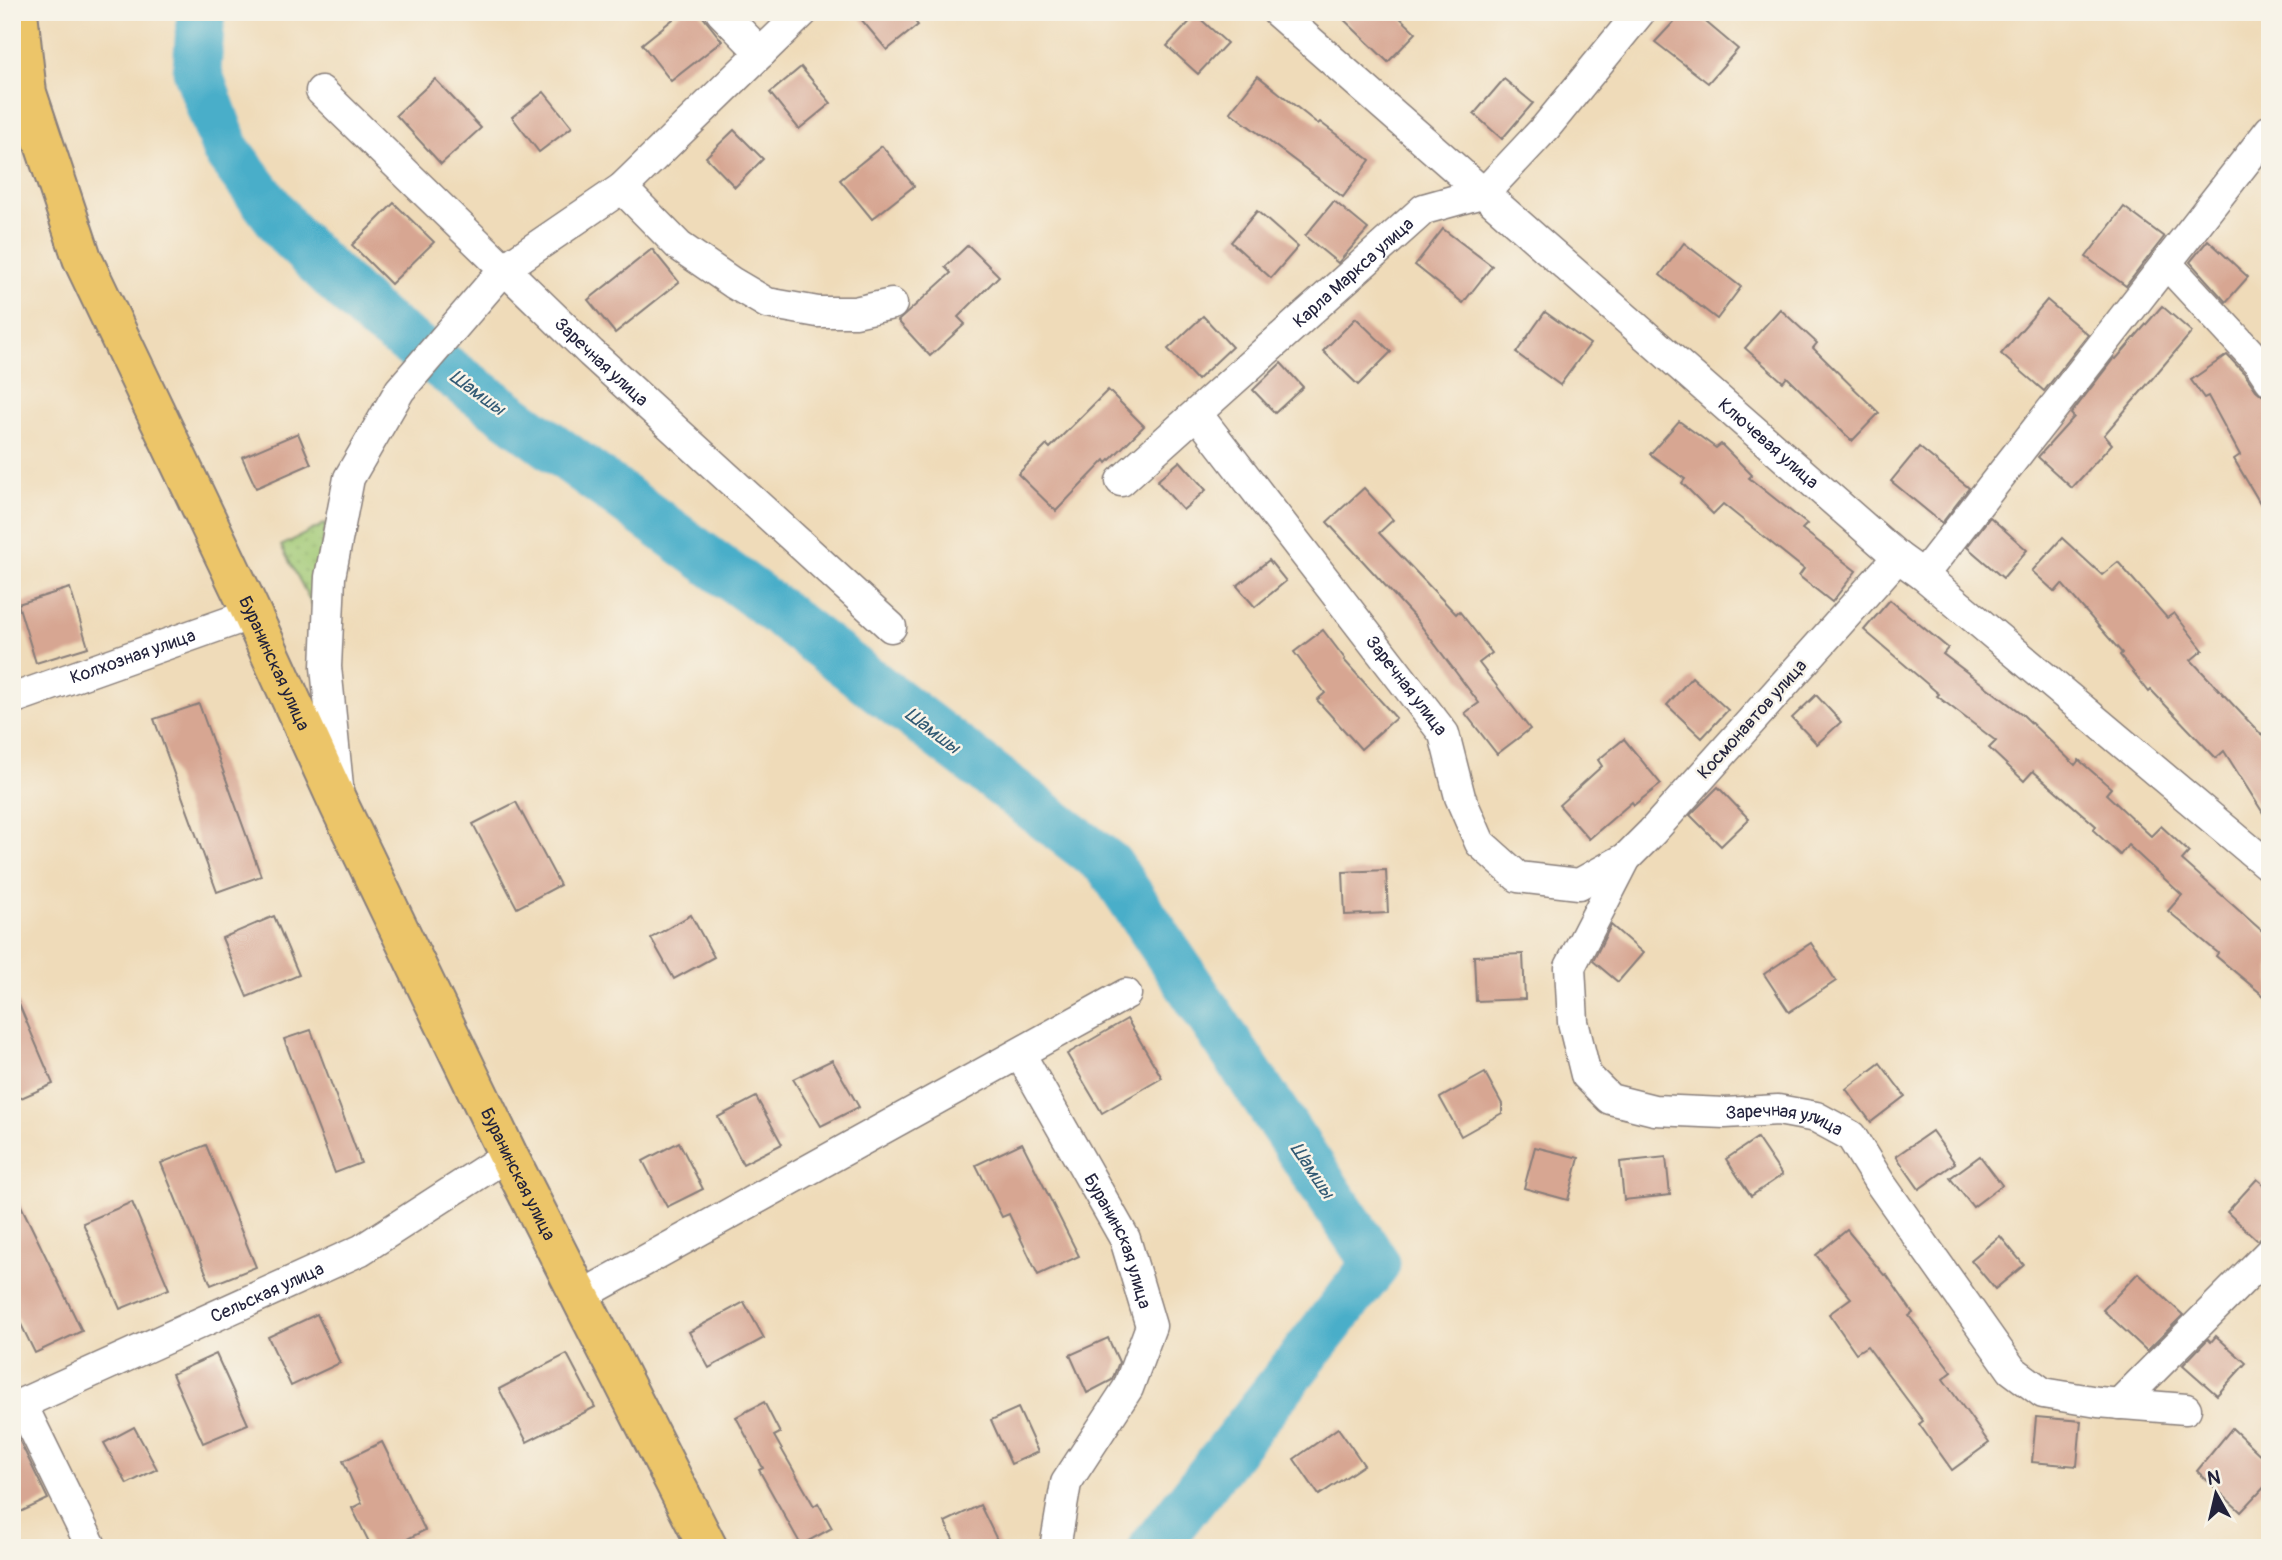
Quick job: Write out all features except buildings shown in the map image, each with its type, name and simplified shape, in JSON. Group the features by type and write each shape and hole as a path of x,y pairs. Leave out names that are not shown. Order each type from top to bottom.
{"main road":[{"name":"Буранинская улица","path":"18,12 27,93 82,258 252,614 340,807 508,1155 708,1548"}],"street":[{"path":"721,12 761,53"},
{"path":"340,807 326,667 330,577 349,478 400,390 505,268 622,188 803,12"},
{"name":"Ключевая улица","path":"1277,12 1898,557 1923,575 2270,867"},
{"path":"1485,192 1546,127 1640,12"},
{"name":"Заречная улица","path":"321,91 591,353 891,627"},
{"path":"1923,575 2270,130"},
{"path":"622,188 679,246 767,303 818,312 855,312 892,304"},
{"name":"Карла Маркса улица","path":"1121,481 1424,209 1485,192"},
{"path":"2167,264 2258,362 2270,380"},
{"name":"Заречная улица","path":"1197,414 1444,734 1460,797 1480,843 1518,877 1579,884 1626,858"},
{"name":"Космонавтов улица","path":"1613,885 1626,858 1898,557"},
{"name":"Колхозная улица","path":"12,699 252,614"},
{"name":"Заречная улица","path":"1613,885 1570,967 1573,1021 1586,1075 1610,1099 1654,1111 1725,1113 1778,1110 1816,1116 1852,1136 1880,1183 2012,1370 2043,1394 2186,1409"},
{"path":"581,1296 1126,994"},
{"name":"Буранинская улица","path":"1020,1054 1125,1239 1151,1326 1128,1388 1066,1483 1055,1548"},
{"name":"Сельская улица","path":"17,1407 360,1250 508,1155"},
{"path":"2119,1404 2270,1252"},
{"path":"17,1407 92,1548"}],"green space":[{"path":"326,523 313,606 281,546"}],"waterway":[{"name":"Шамшы","path":"201,12 197,70 226,150 291,236 376,318 756,595 1109,865 1376,1264 1153,1548"}]}
